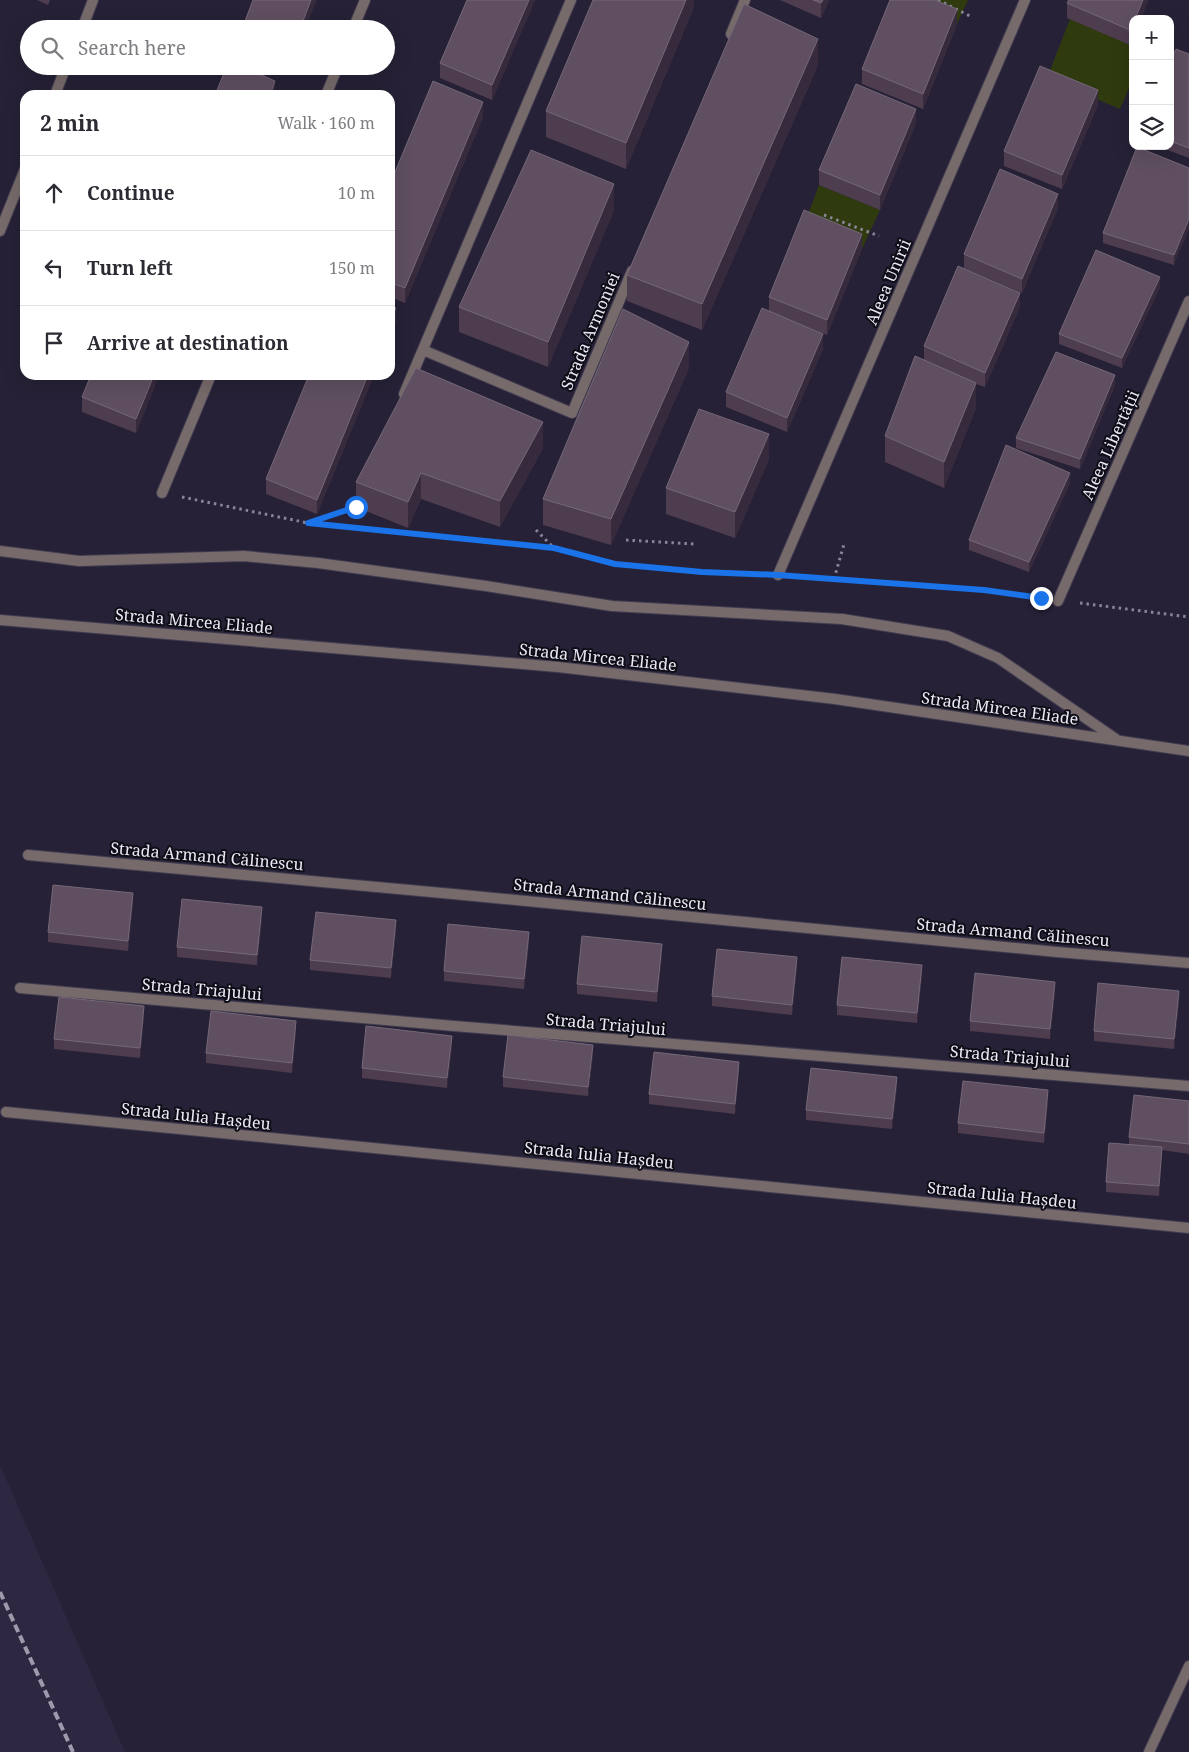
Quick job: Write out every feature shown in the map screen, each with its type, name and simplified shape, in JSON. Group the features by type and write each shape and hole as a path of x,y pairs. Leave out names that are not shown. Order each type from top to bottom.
{"street":[{"path":"85,20 93,0"},
{"path":"357,20 365,0"},
{"path":"400,402 571,0"},
{"path":"728,42 745,0"},
{"name":"Aleea Unirii","path":"778,575 1025,0"},
{"path":"57,90 63,75"},
{"path":"328,90 334,75"},
{"path":"0,231 20,181"},
{"name":"Strada Armoniei","path":"423,350 572,413 636,262"},
{"name":"Aleea Libertății","path":"1058,601 1189,301"},
{"path":"162,493 208,380"},
{"path":"0,551 78,561 244,556 281,559 486,586 612,606 842,619 948,636 998,658 1118,741"},
{"name":"Strada Mircea Eliade","path":"0,620 558,667 836,698 1189,751"},
{"name":"Strada Armand Călinescu","path":"28,855 1057,952 1189,962"},
{"name":"Strada Triajului","path":"20,988 464,1027 1189,1086"},
{"name":"Strada Iulia Hașdeu","path":"6,1112 1189,1228"},
{"path":"1149,1752 1185,1687 1189,1666"}],"path":[{"path":"938,0 972,17"},
{"path":"824,215 879,236"},
{"path":"162,493 308,523 554,548 615,564 702,572 778,575 984,590 1189,617"},
{"path":"308,523 356,507"},
{"path":"536,530 554,548"},
{"path":"626,540 694,544"},
{"path":"834,579 844,544"}],"shaded area":[{"path":"0,1465 125,1752 0,1752"}],"green space":[{"path":"899,0 968,0 957,24"},
{"path":"1070,19 1129,44 1129,88 1120,109 1047,78"},
{"path":"819,185 880,210 862,249 804,225"}],"building":[{"path":"253,0 311,0 303,20 245,20"},
{"path":"467,0 529,0 492,85 440,63"},
{"path":"593,0 686,0 626,143 546,111"},
{"path":"890,0 935,0 957,9 923,94 862,69"},
{"path":"1069,0 1143,0 1137,15 1129,15 1129,30 1067,3"},
{"path":"744,4 818,39 702,304 627,275"},
{"path":"1176,49 1189,54 1189,148 1174,142 1174,53"},
{"path":"1040,66 1098,90 1062,175 1004,151"},
{"path":"223,75 261,75 275,81 272,90 217,90"},
{"path":"433,81 483,102 405,288 395,284 395,172"},
{"path":"856,84 916,109 880,195 819,170"},
{"path":"531,150 614,184 548,342 459,307"},
{"path":"1136,150 1144,150 1189,168 1189,219 1174,255 1103,233"},
{"path":"1000,169 1058,194 1022,279 964,254"},
{"path":"804,210 862,234 827,320 769,297"},
{"path":"1096,250 1160,277 1122,358 1059,334"},
{"path":"958,266 1020,293 985,373 924,346"},
{"path":"762,308 823,334 787,418 726,392"},
{"path":"623,309 689,342 611,519 543,499"},
{"path":"1056,352 1115,375 1080,459 1016,438"},
{"path":"915,356 976,383 944,462 885,436"},
{"path":"416,368 543,422 500,501 421,473 408,502 356,482"},
{"path":"89,380 152,380 136,419 82,397"},
{"path":"307,380 366,380 317,500 266,479"},
{"path":"699,409 769,434 735,512 666,488"},
{"path":"1006,445 1070,473 1029,562 969,540"},
{"path":"53,885 133,893 128,941 48,932"},
{"path":"182,899 262,907 257,955 177,947"},
{"path":"316,912 396,920 391,968 310,960"},
{"path":"448,924 529,932 524,979 444,971"},
{"path":"582,936 662,944 657,992 577,984"},
{"path":"717,949 797,957 792,1005 712,996"},
{"path":"842,957 922,965 917,1013 837,1005"},
{"path":"975,973 1055,982 1050,1029 970,1021"},
{"path":"1098,983 1179,991 1174,1039 1094,1031"},
{"path":"59,997 144,1006 140,1048 54,1039"},
{"path":"211,1011 296,1021 292,1063 206,1053"},
{"path":"366,1026 452,1036 447,1078 362,1068"},
{"path":"508,1035 593,1045 588,1087 503,1077"},
{"path":"654,1052 739,1062 735,1104 649,1094"},
{"path":"811,1068 897,1077 892,1119 806,1110"},
{"path":"963,1081 1048,1090 1044,1133 958,1123"},
{"path":"1134,1095 1189,1101 1189,1144 1129,1137"},
{"path":"1109,1143 1162,1147 1159,1186 1106,1182"}],"railway":[{"path":"0,1592 73,1752"}],"route":[{"path":"356,507 308,523 554,548 615,564 702,572 778,575 984,590 1041,598"}]}
